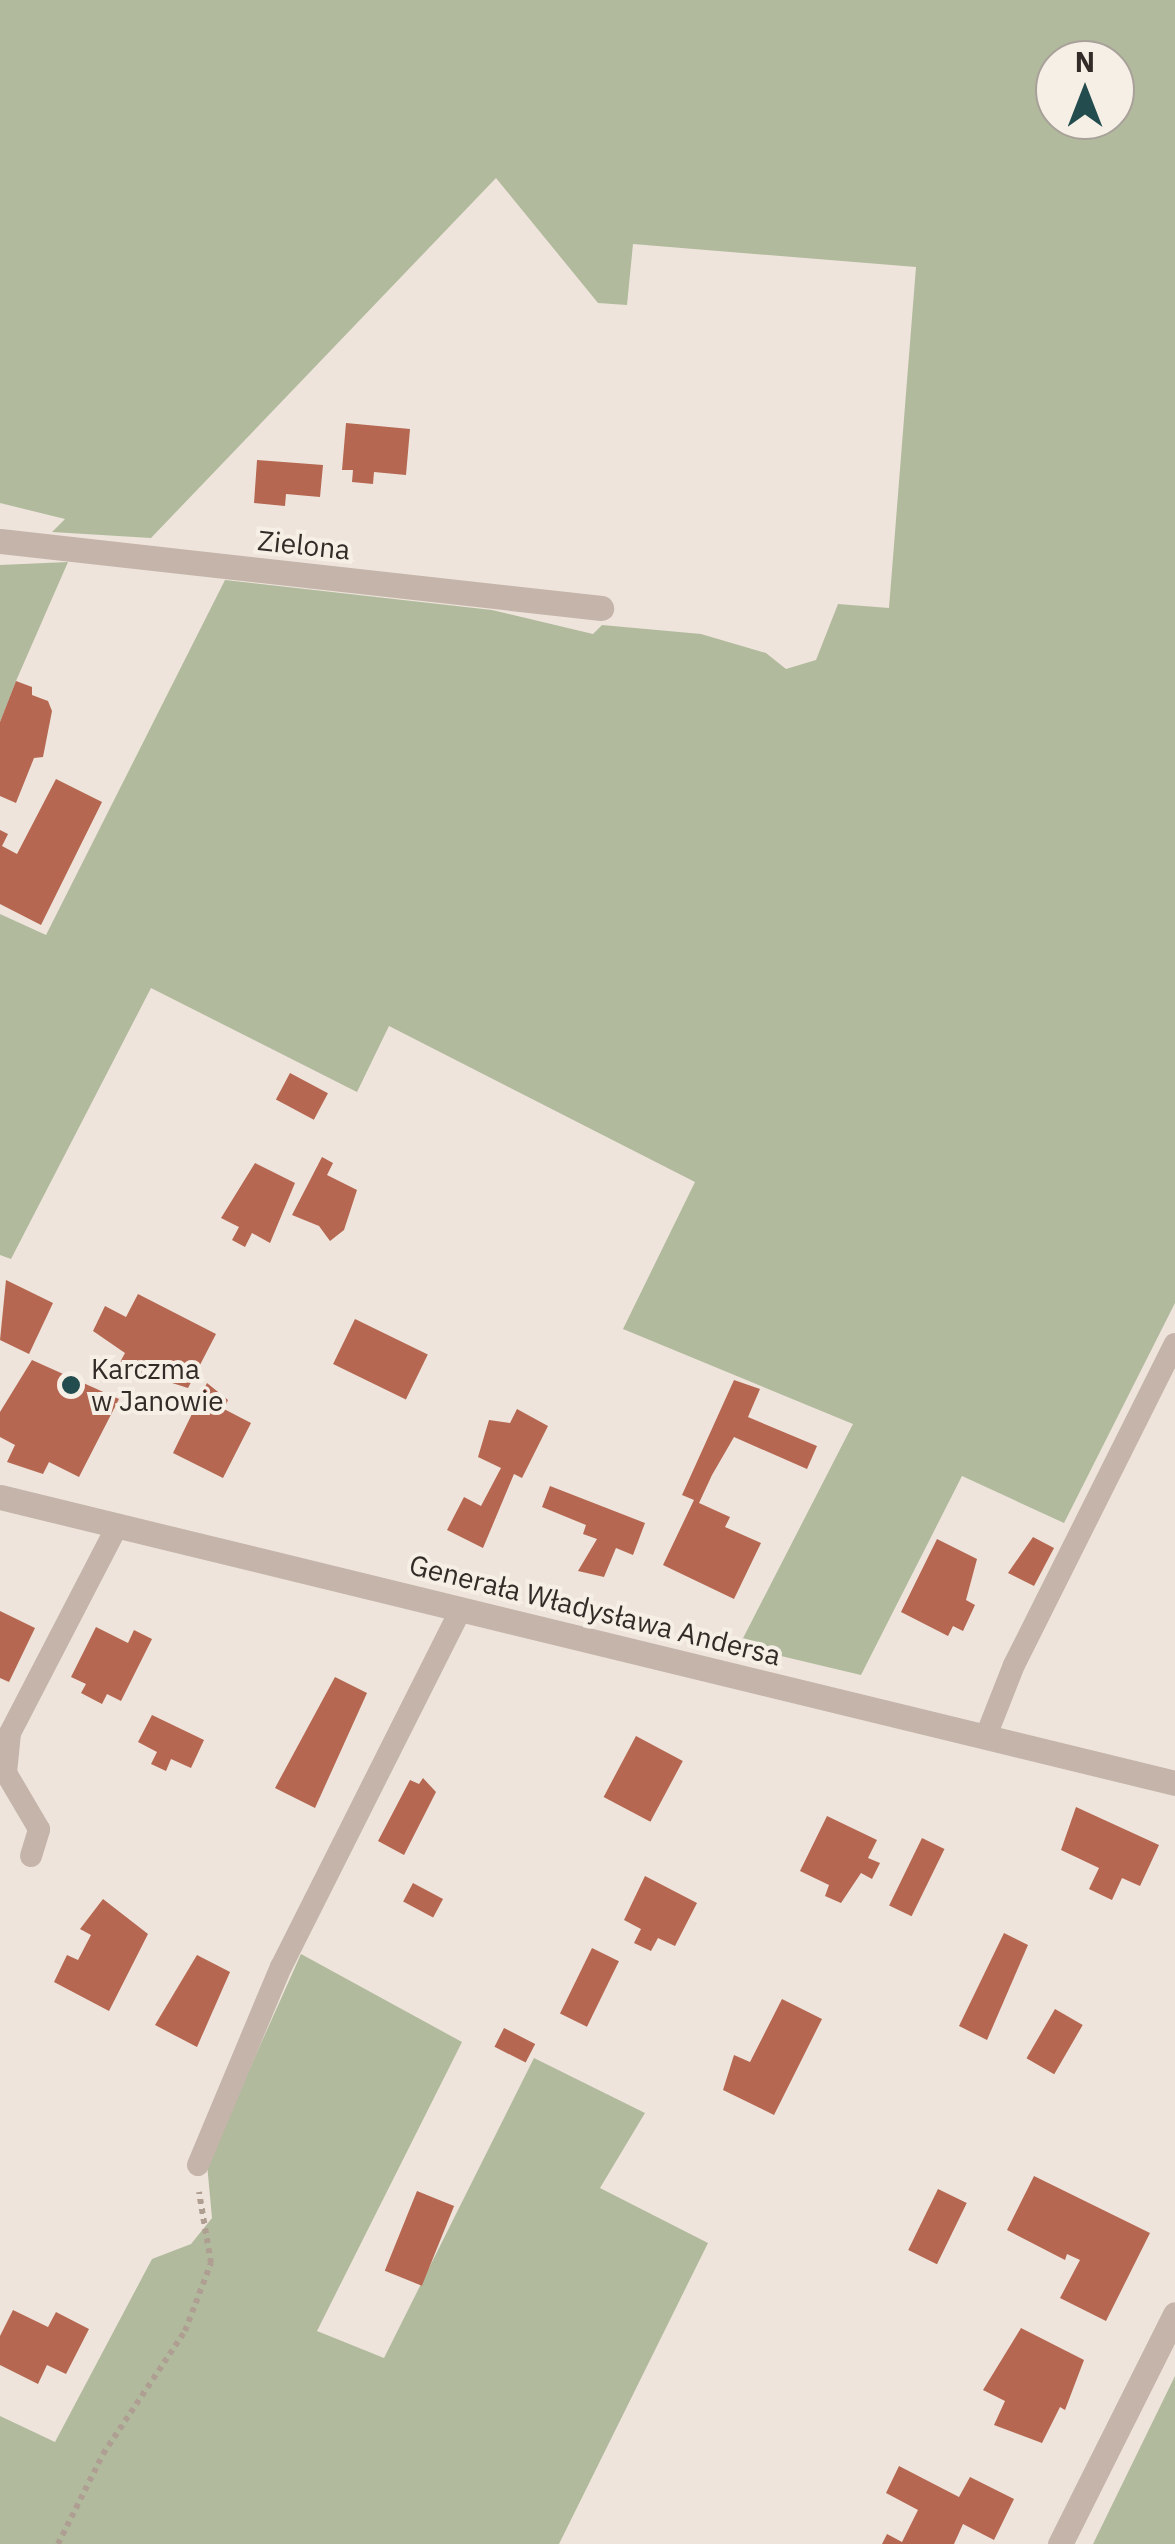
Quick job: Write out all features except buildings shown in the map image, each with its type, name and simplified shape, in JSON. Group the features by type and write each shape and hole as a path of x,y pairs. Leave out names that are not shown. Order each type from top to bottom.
{"street":[{"name":"Zielona","path":"0,541 600,608"},
{"name":"Generała Władysława Andersa","path":"0,1497 1175,1784"},
{"path":"1060,2544 1175,2314"}],"lane":[{"path":"986,1736 1014,1664 1175,1344"},
{"path":"30,1856 40,1829 6,1773 10,1733 118,1524"},
{"path":"198,2166 281,1967 461,1608"}],"path":[{"path":"58,2544 103,2454 185,2332 211,2263 198,2166"}],"green space":[{"path":"0,0 1175,0 1175,1303 1064,1523 962,1476 861,1675 739,1646 853,1424 623,1329 695,1182 389,1026 357,1092 151,988 11,1259 0,1255 0,914 46,935 225,580 492,610 593,634 602,625 701,634 766,653 786,669 816,660 838,604 889,608 916,267 633,244 627,305 598,303 496,178 151,538 52,532 65,519 0,503"},
{"path":"68,562 16,681 0,722 0,565"},
{"path":"301,1954 462,2042 317,2331 384,2358 534,2058 645,2113 600,2188 708,2243 559,2544 0,2544 0,2416 55,2442 152,2259 191,2244 212,2218 207,2164"},
{"path":"1175,2376 1175,2544 1093,2544"}],"place":[{"name":"Karczma w Janowie","path":"71,1385"}]}
